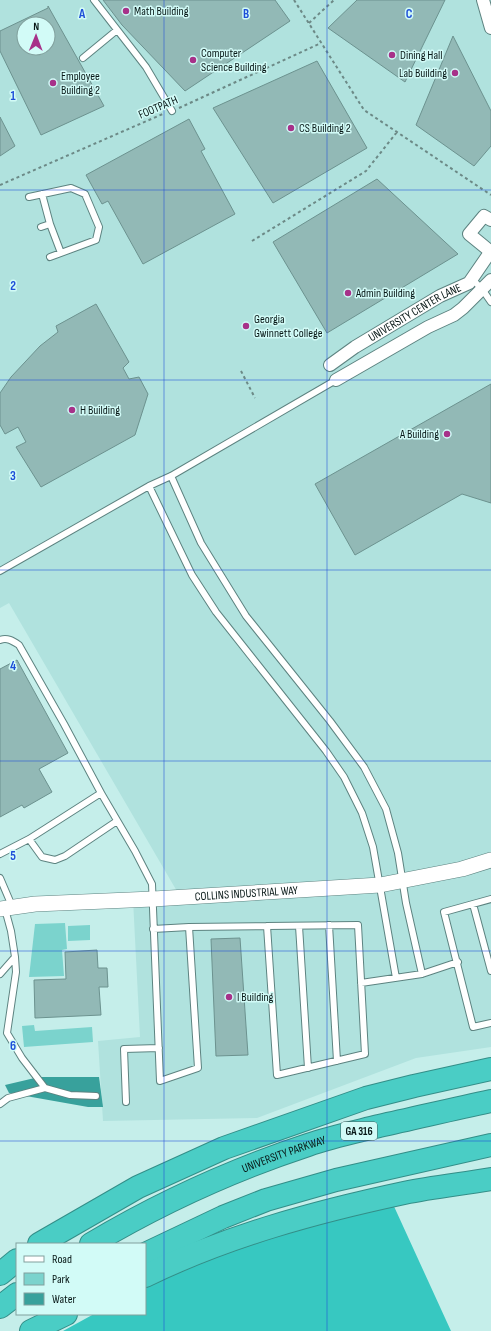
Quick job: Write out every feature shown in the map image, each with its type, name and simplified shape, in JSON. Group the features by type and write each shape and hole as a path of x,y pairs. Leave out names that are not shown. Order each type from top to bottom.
{"highway":[{"path":"41,1243 138,1187 224,1148 366,1098 491,1069"},
{"name":"UNIVERSITY PARKWAY","path":"93,1243 129,1221 188,1192 232,1173 309,1144 491,1101"},
{"path":"146,1254 223,1217 266,1200 336,1180 491,1145"},
{"path":"146,1276 238,1237 295,1219 405,1193 491,1179"},
{"path":"0,1274 16,1261"},
{"path":"0,1307 16,1295"},
{"path":"20,1331 44,1315"},
{"path":"30,1331 64,1315"}],"street":[{"path":"483,0 491,28"},
{"path":"488,218 468,234 491,252"},
{"name":"UNIVERSITY CENTER LANE","path":"330,365 370,337 440,296 469,283 491,252"},
{"name":"UNIVERSITY CENTER LANE","path":"336,380 454,315 491,280"},
{"name":"COLLINS INDUSTRIAL WAY","path":"6,909 35,904 380,885 462,869 491,860"}],"lane":[{"path":"94,0 146,67 172,111"},
{"path":"83,58 117,30"},
{"path":"29,197 71,188 85,194 99,227 96,240 50,257"},
{"path":"42,194 50,224 61,253"},
{"path":"41,227 50,224"},
{"path":"472,279 482,289 491,302"},
{"path":"0,570 149,486 171,476 336,380"},
{"path":"171,476 201,543 246,616 330,721 364,767 386,809 398,853 402,881 422,974"},
{"path":"149,486 192,575 216,612 320,742 344,777 362,813 373,847 396,978"},
{"path":"0,640 12,640 19,645 152,884 160,1081 198,1068 189,927"},
{"path":"0,854 29,839 101,793"},
{"path":"29,839 42,857 55,860 66,856 117,821"},
{"path":"0,878 11,931 16,972 7,1033 22,1058 45,1088"},
{"path":"491,899 444,912 458,962 473,1027 491,1023"},
{"path":"473,904 491,971"},
{"path":"153,929 189,927 329,925 358,925 366,1054 277,1076 267,926"},
{"path":"329,925 337,1061"},
{"path":"299,926 308,1068"},
{"path":"0,974 15,957"},
{"path":"361,983 422,974 458,962"},
{"path":"126,1102 124,1049 159,1048"},
{"path":"0,1104 8,1098 45,1088 70,1095 96,1096"}],"path":[{"path":"294,0 364,110 491,195"},
{"path":"309,24 334,0"},
{"name":"FOOTPATH","path":"0,185 172,111 322,43"},
{"path":"252,241 366,171 397,132"},
{"path":"241,371 254,398"}],"shaded area":[{"name":"Georgia Gwinnett College","path":"0,0 491,0 491,1047 416,1058 257,1118 103,1121 98,1041 140,1037 133,899 178,893 9,603 0,608"},
{"path":"392,1202 451,1331 63,1331 92,1315 146,1315 146,1284 200,1255"}],"green space":[{"path":"65,923 67,949 62,950 64,976 29,977 35,924"},
{"path":"90,925 90,940 68,941 68,926"},
{"path":"34,1025 35,1031 92,1027 93,1042 24,1047 22,1026"}],"water":[{"path":"39,1077 99,1077 103,1107 88,1107 9,1093 5,1085"}],"building":[{"name":"Computer Science Building","path":"103,0 275,0 290,21 185,91 122,25"},
{"name":"Dining Hall","path":"357,0 445,0 405,82 328,28"},
{"name":"Employee Building 2","path":"48,6 54,16 31,16 48,8"},
{"name":"Employee Building 2","path":"56,20 104,106 41,135 0,51 0,31 16,23 16,56 56,56"},
{"name":"Lab Building","path":"453,36 491,111 491,146 474,166 416,125"},
{"name":"CS Building 2","path":"317,61 367,148 273,203 213,108"},
{"path":"0,117 15,146 0,156"},
{"path":"189,119 205,149 201,151 235,214 143,264 108,201 102,204 86,175"},
{"name":"Admin Building","path":"377,179 458,254 327,333 273,242"},
{"name":"H Building","path":"96,304 129,362 123,368 129,379 139,377 148,394 135,435 41,487 16,447 26,442 18,427 5,434 0,425 0,393 11,377 40,346 58,332 56,326"},
{"name":"A Building","path":"491,384 491,503 462,494 355,555 315,484"},
{"path":"17,660 68,753 39,769 52,792 24,808 22,805 0,817 0,669"},
{"name":"I Building","path":"240,938 248,1055 216,1056 211,939"},
{"path":"97,950 98,968 107,968 108,987 99,987 101,1015 35,1018 34,980 66,979 65,952"}],"place":[{"name":"Math Building","path":"126,11"},
{"name":"Dining Hall","path":"392,55"},
{"name":"Computer Science Building","path":"193,60"},
{"name":"Lab Building","path":"455,73"},
{"name":"Employee Building 2","path":"53,83"},
{"name":"CS Building 2","path":"291,128"},
{"name":"Admin Building","path":"348,293"},
{"name":"Georgia Gwinnett College","path":"246,326"},
{"name":"H Building","path":"72,410"},
{"name":"A Building","path":"447,434"},
{"name":"I Building","path":"229,997"}]}
